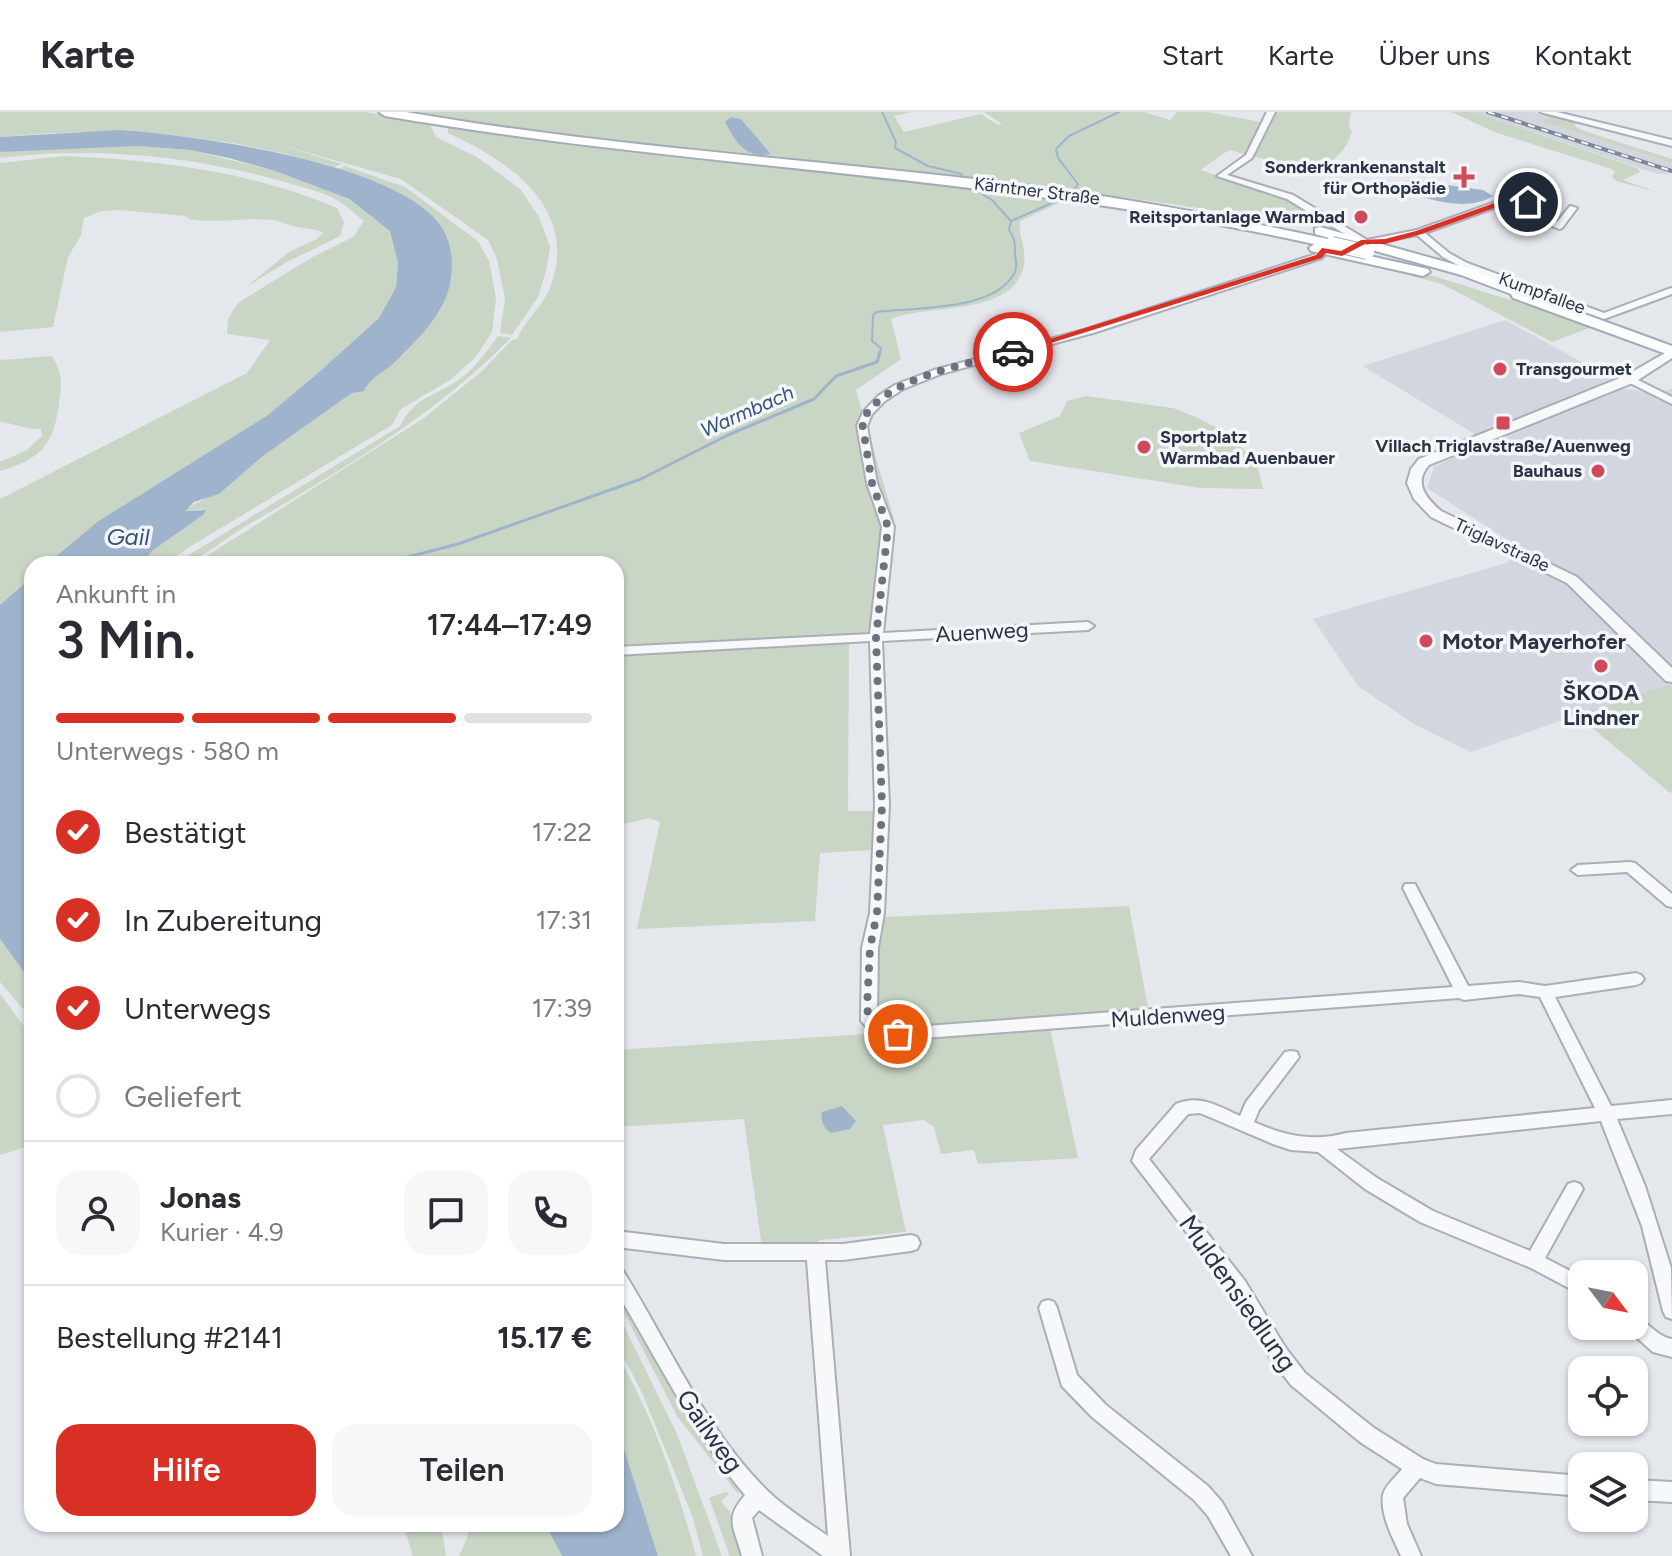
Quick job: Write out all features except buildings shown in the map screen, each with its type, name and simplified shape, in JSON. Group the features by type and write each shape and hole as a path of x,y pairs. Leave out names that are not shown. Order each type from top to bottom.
{"main road":[{"name":"Kärntner Straße","path":"385,112 566,140 971,182 1145,206"},
{"path":"1145,206 1252,218 1466,272 1634,337 1669,357"},
{"path":"1145,206 1490,287"},
{"path":"1333,249 1365,247 1530,299"}],"street":[{"path":"1271,112 1249,156 1221,176 1290,197 1365,247 1497,205 1517,200 1531,205 1497,205"},
{"path":"1545,112 1672,143"},
{"path":"1513,207 1559,226 1573,208"},
{"name":"Kumpfallee","path":"1419,232 1446,255 1464,265 1604,316 1671,291"},
{"path":"876,638 888,527 872,483 862,426 867,412 878,402 900,387 924,377 1056,342 1279,270 1333,249"},
{"name":"Triglavstraße","path":"1669,357 1630,379 1424,462 1414,473 1413,488 1425,504 1452,523 1572,580 1672,677"},
{"path":"1630,379 1672,401"},
{"name":"Auenweg","path":"624,651 1088,626"},
{"name":"Muldenweg","path":"876,638 882,805 877,913 870,948 867,1007 869,1021 874,1028 898,1034 1519,988 1545,992 1636,979"},
{"path":"1578,870 1625,866 1672,902"},
{"path":"1410,888 1464,994"},
{"path":"1545,992 1609,1114 1655,1233 1672,1311"},
{"path":"1245,1125 1252,1107 1291,1057"},
{"name":"Muldensiedlung","path":"1417,1467 1367,1435 1298,1379 1278,1353 1239,1287 1140,1161 1142,1155 1182,1109 1191,1105 1202,1106 1279,1140 1325,1149 1341,1163 1442,1224 1535,1259 1568,1279"},
{"name":"Muldensiedlung","path":"1325,1149 1346,1140 1672,1107"},
{"path":"1535,1259 1574,1189"},
{"path":"624,1240 724,1252 815,1252 911,1243"},
{"name":"Gailweg","path":"815,1252 840,1556"},
{"name":"Gailweg","path":"624,1289 686,1400 714,1443 758,1496 840,1556"},
{"path":"1048,1308 1069,1380 1099,1411 1201,1493 1227,1526 1242,1556"},
{"path":"1648,1336 1660,1346 1672,1348"},
{"path":"1411,1556 1397,1525 1393,1495 1417,1467 1436,1474 1568,1485"},
{"path":"1648,1491 1672,1492"},
{"path":"752,1556 741,1515 758,1496"}],"shaded area":[{"path":"1474,112 1534,112 1548,117 1543,121 1672,163 1672,173 1657,174"},
{"path":"1505,320 1613,379 1624,389 1660,393 1672,388 1672,794 1577,715 1471,752 1414,724 1358,686 1313,619 1506,563 1523,550 1427,488 1434,467 1486,441 1363,366"}],"green space":[{"path":"0,112 365,112 430,124 436,137 477,157 520,189 539,217 550,247 538,297 512,335 500,333 505,299 497,259 488,240 401,179 277,144 342,164 334,167 246,146 141,133 0,137"},
{"path":"408,112 912,112 894,116 904,132 981,114 998,125 1002,124 984,112 1144,112 1170,120 1177,112 1208,112 1260,122 1248,155 1229,150 1200,170 1280,195 1342,230 1335,232 1310,225 1079,192 631,145","holes":["729,118 741,119 771,154 764,155 732,134 727,125"]},
{"path":"1276,112 1351,112 1349,126 1352,131 1345,147 1324,164 1297,166 1252,156 1267,123"},
{"path":"1451,112 1474,112 1637,168 1640,172 1623,180 1657,192 1616,181 1612,177 1615,172 1612,169 1497,133"},
{"path":"1545,114 1578,122 1574,125 1581,130 1672,159 1672,163 1542,121 1548,118"},
{"path":"448,128 1065,200 1020,221 1024,265 1017,282 1004,294 967,306 891,319 901,359 856,390 894,519 881,631 624,649 624,556 207,556 424,418 482,371 512,340 517,339 547,295 557,260 555,234 547,212 534,191 515,174 494,158 448,133"},
{"path":"82,146 137,146 190,150 275,171 348,199 391,231 398,262 396,287 379,318 319,372 268,415 97,522 57,556 24,556 24,584 0,605 0,499 247,373 270,340 227,334 228,319 238,303 309,259 353,237 364,221 343,204 321,193 218,166 109,154 0,158 0,152"},
{"path":"64,156 169,164 237,176 337,208 344,223 340,236 287,262 246,287 289,252 323,233 273,220 199,220 186,216 101,211 84,218 81,235 68,257 53,327 0,332 0,163"},
{"path":"345,166 405,187 478,241 489,261 496,298 492,332 475,358 450,380 401,409 392,425 177,556 148,556 203,515 202,509 185,511 187,508 219,494 263,456 352,393 366,389 367,382 393,364 416,341 449,287 427,211 406,198 338,169"},
{"path":"1331,254 1430,275 1566,317 1589,328 1552,342 1442,284"},
{"path":"498,336 511,338 449,394 383,442 201,556 187,556 400,426 417,404 454,383 484,355"},
{"path":"52,356 61,385 53,431 35,456 0,471 0,462 27,450 42,436 41,429 0,422 0,360"},
{"path":"1086,396 1173,408 1227,433 1257,463 1263,489 1200,488 1030,461 1019,433 1060,416 1067,401"},
{"path":"849,642 848,811 876,811 874,850 820,853 815,921 637,929 660,822 649,818 624,824 624,655 646,651"},
{"path":"1669,685 1672,688 1672,791 1669,792 1577,715"},
{"path":"1129,906 1149,1013 905,1030 884,1028 873,1019 879,921 884,917"},
{"path":"0,939 24,972 24,1010 0,982"},
{"path":"0,994 24,1026 24,1148 0,1155"},
{"path":"1050,1028 1078,1158 978,1164 974,1150 941,1154 934,1127 924,1120 883,1125 906,1232 820,1240 809,1248 762,1248 744,1119 624,1126 624,1049 866,1034 876,1039"},
{"path":"624,1297 690,1416 738,1488 739,1495 677,1416 624,1313"},
{"path":"624,1326 677,1434 722,1556 703,1556 693,1518 643,1395 624,1358"},
{"path":"624,1367 663,1452 696,1556 658,1556 624,1449"},
{"path":"726,1492 729,1494 721,1501 730,1512 741,1556 730,1556 709,1498"},
{"path":"406,1532 442,1532 446,1556 413,1556"},
{"path":"468,1532 549,1532 562,1556 459,1556"}],"water":[{"path":"731,117 741,119 771,154 754,154 742,147 725,122"},
{"name":"Gail","path":"120,130 153,133 245,146 344,170 388,187 422,207 444,231 452,257 447,295 428,327 364,391 352,393 263,456 219,494 194,502 185,511 206,510 203,515 148,556 57,556 97,522 268,415 319,372 379,318 396,287 398,262 390,231 349,199 275,171 190,150 137,146 0,152 0,137"},
{"path":"1410,180 1483,190 1493,196 1483,201 1461,204 1438,201 1405,192 1401,184"},
{"path":"24,584 24,972 0,939 0,605"},
{"path":"842,1106 856,1121 850,1129 831,1133 823,1124 822,1112"},
{"path":"624,1449 658,1556 562,1556 549,1532 624,1532"}],"waterway":[{"path":"882,112 896,142 895,148 928,166 962,174 961,180"},
{"name":"Warmbach","path":"1071,194 1078,184 1058,158 1056,149 1069,136 1119,112"},
{"path":"970,187 992,200 1011,221"},
{"name":"Warmbach","path":"1011,221 1063,198"},
{"name":"Warmbach","path":"879,354 881,348 872,341 873,315 876,312 973,301 1005,285 1016,269 1014,241 1009,230 1011,221"},
{"name":"Warmbach","path":"412,556 458,544 641,479 728,435 814,399 836,376 877,362 880,352"}],"railway":[{"path":"1488,112 1672,171"}],"way so far":[{"path":"898,1034 887,1034 874,1028 869,1021 867,1007 870,948 877,913 882,805 876,709 876,638 888,527 872,483 862,422 872,407 900,387 924,377 1013,352"}],"place":[{"name":"Sonderkrankenanstalt für Orthopädie","path":"1464,177"},
{"name":"Reitsportanlage Warmbad","path":"1361,217"},
{"name":"Transgourmet","path":"1500,369"},
{"name":"Villach Triglavstraße/Auenweg","path":"1503,423"},
{"name":"Sportplatz Warmbad Auenbauer","path":"1144,447"},
{"name":"Bauhaus","path":"1598,471"},
{"name":"Motor Mayerhofer","path":"1426,641"},
{"name":"ŠKODA Lindner","path":"1601,666"}],"route":[{"path":"1013,352 1056,342 1266,275 1319,256 1325,250 1342,254 1364,242 1385,241 1419,232 1497,205 1525,207 1531,205 1528,202"}]}
